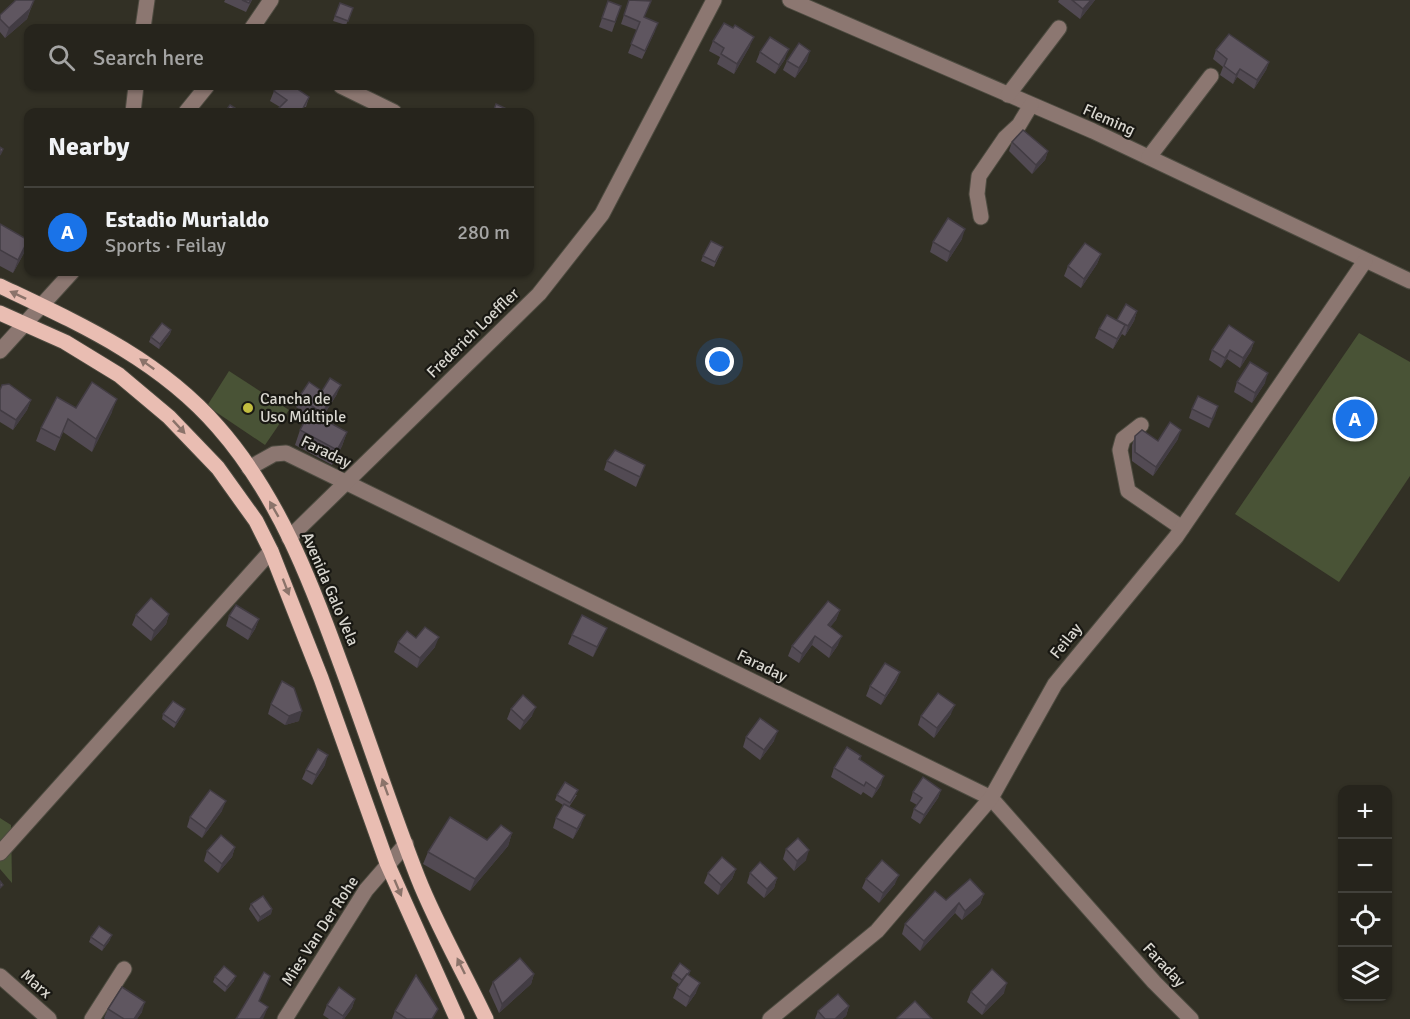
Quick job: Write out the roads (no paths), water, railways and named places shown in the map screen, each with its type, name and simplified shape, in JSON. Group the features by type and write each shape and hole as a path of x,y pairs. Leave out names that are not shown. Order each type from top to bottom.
{"main road":[{"name":"Avenida Galo Vela","path":"0,286 105,336 161,374 218,427 249,468 289,538 315,593 419,881 486,1019"},
{"path":"0,313 65,342 119,375 169,417 234,489 271,550 328,698 387,863 457,1019"}],"street":[{"path":"144,24 147,0"},
{"path":"255,24 271,0"},
{"name":"Frederich Loeffler","path":"289,538 539,294 602,214 714,0"},
{"name":"Fleming","path":"790,0 1149,157 1410,281"},
{"path":"1008,94 1059,28"},
{"path":"1149,157 1211,76"},
{"path":"133,108 136,90"},
{"path":"189,108 204,90"},
{"path":"349,90 386,108"},
{"path":"981,218 977,194 979,176 1005,138 1019,125 1030,105"},
{"name":"Feilay","path":"770,1019 877,930 991,798 1055,684 1182,528 1365,261"},
{"path":"0,351 69,276"},
{"path":"1141,425 1123,439 1120,450 1128,491 1182,528"},
{"name":"Faraday","path":"249,468 274,454 286,453 991,798 1154,982 1191,1019"},
{"path":"0,854 271,550"},
{"name":"Mies Van Der Rohe","path":"285,1019 366,890 387,863 406,844"},
{"path":"92,1019 124,969"},
{"name":"Marx","path":"0,976 49,1019"}],"place":[{"name":"Cancha de Uso Múltiple","path":"248,408"},
{"name":"Estadio Murialdo","path":"1355,419"}]}
